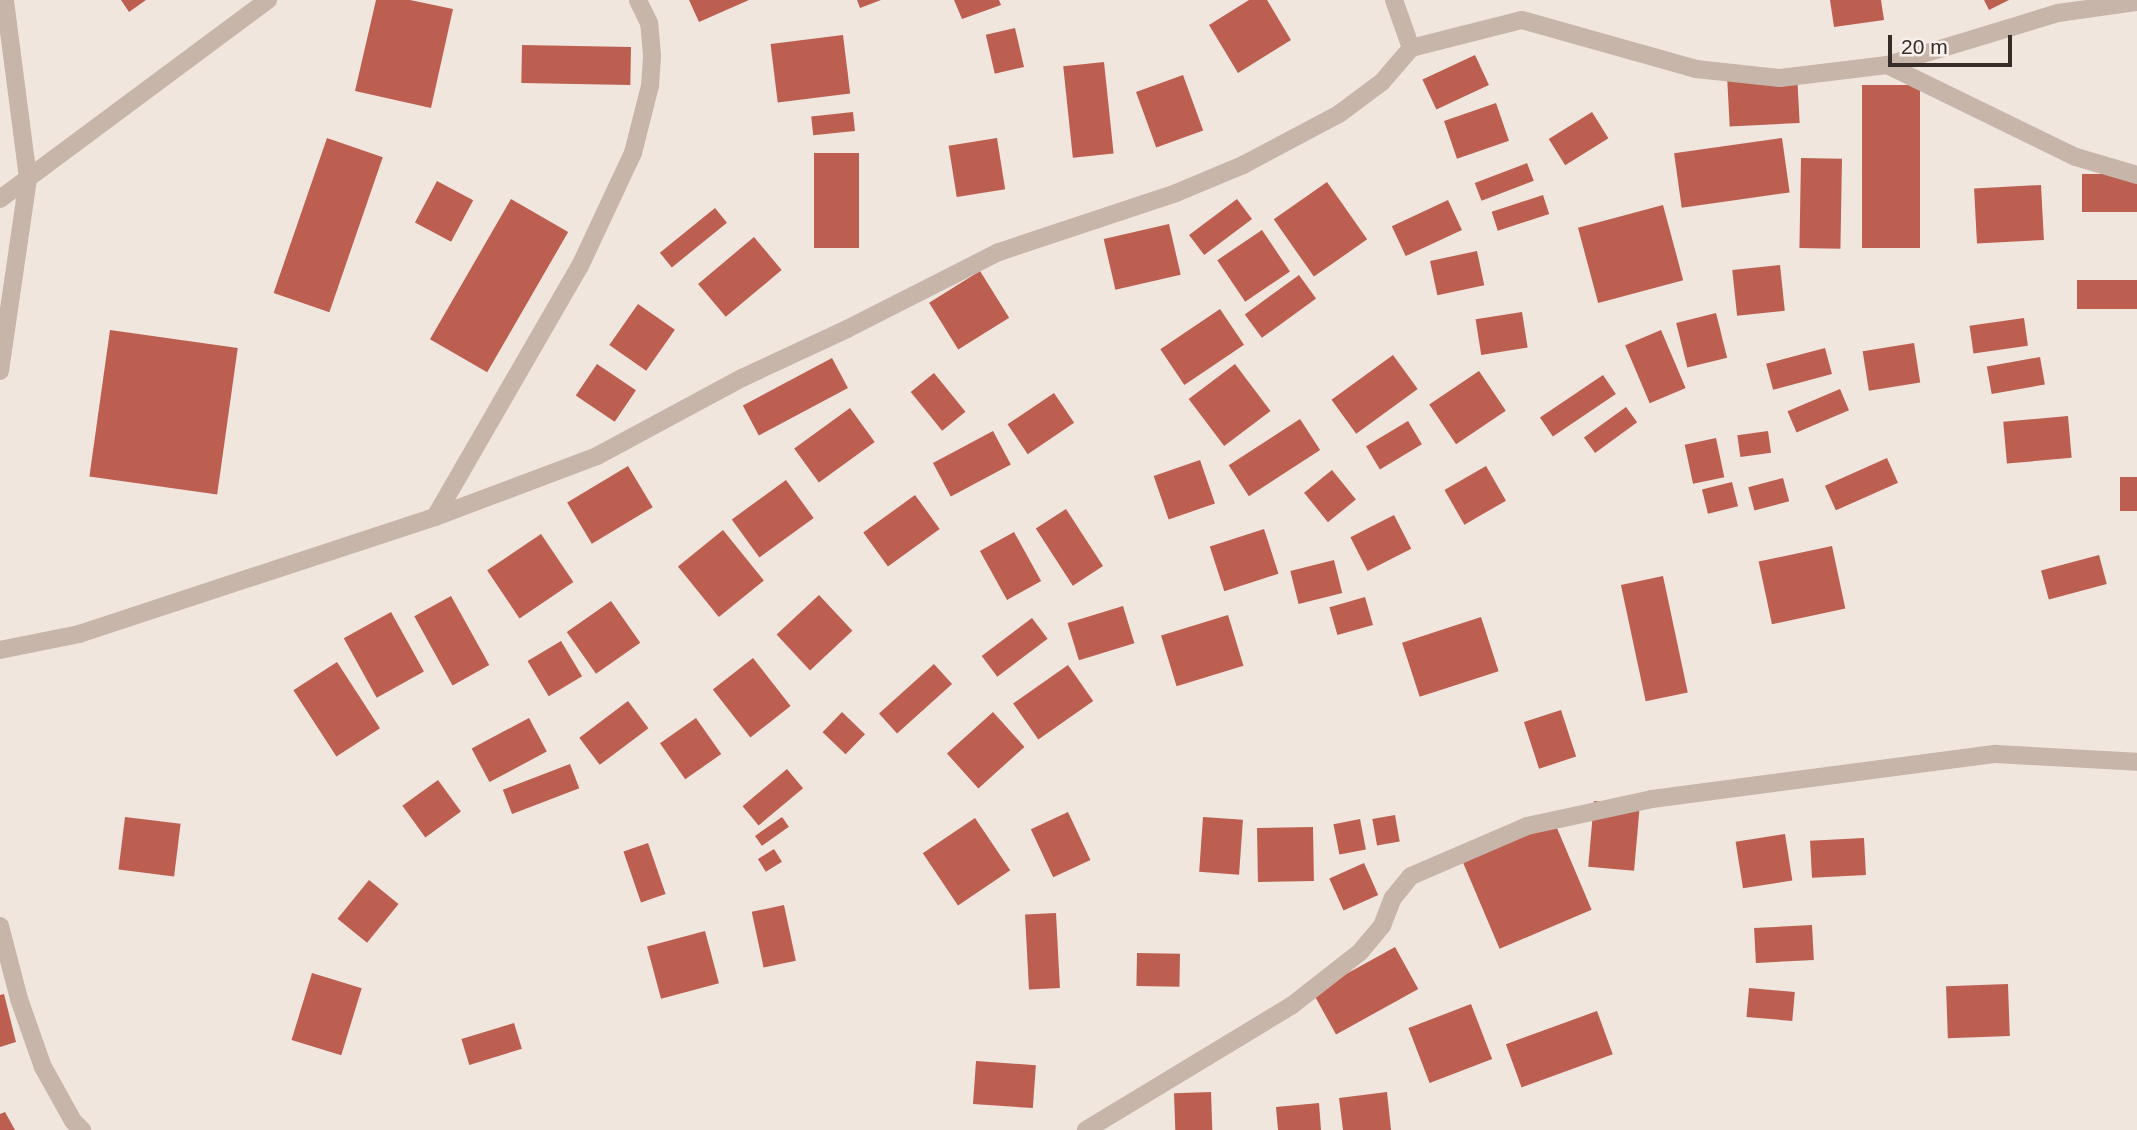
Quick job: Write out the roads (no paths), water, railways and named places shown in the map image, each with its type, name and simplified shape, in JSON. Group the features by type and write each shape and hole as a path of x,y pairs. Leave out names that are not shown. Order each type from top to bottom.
{"street":[{"path":"0,371 28,178 5,0"},
{"path":"0,199 268,0"},
{"path":"435,517 580,266 633,153 650,86 652,55 649,23 638,0"},
{"path":"1394,0 1411,48"},
{"path":"0,650 79,634 435,517 597,456 742,378 848,329 999,252 1176,193 1243,165 1339,114 1382,82 1411,48 1522,20 1696,69 1780,78 1886,65 2058,13 2137,2"},
{"path":"1886,65 2076,157 2137,175"},
{"path":"1086,1130 1170,1081 1301,998 1360,952 1382,926 1393,898 1412,876 1527,826 1652,799 1996,754 2137,762"},
{"path":"0,926 19,999 43,1067 73,1121 82,1130"}]}
